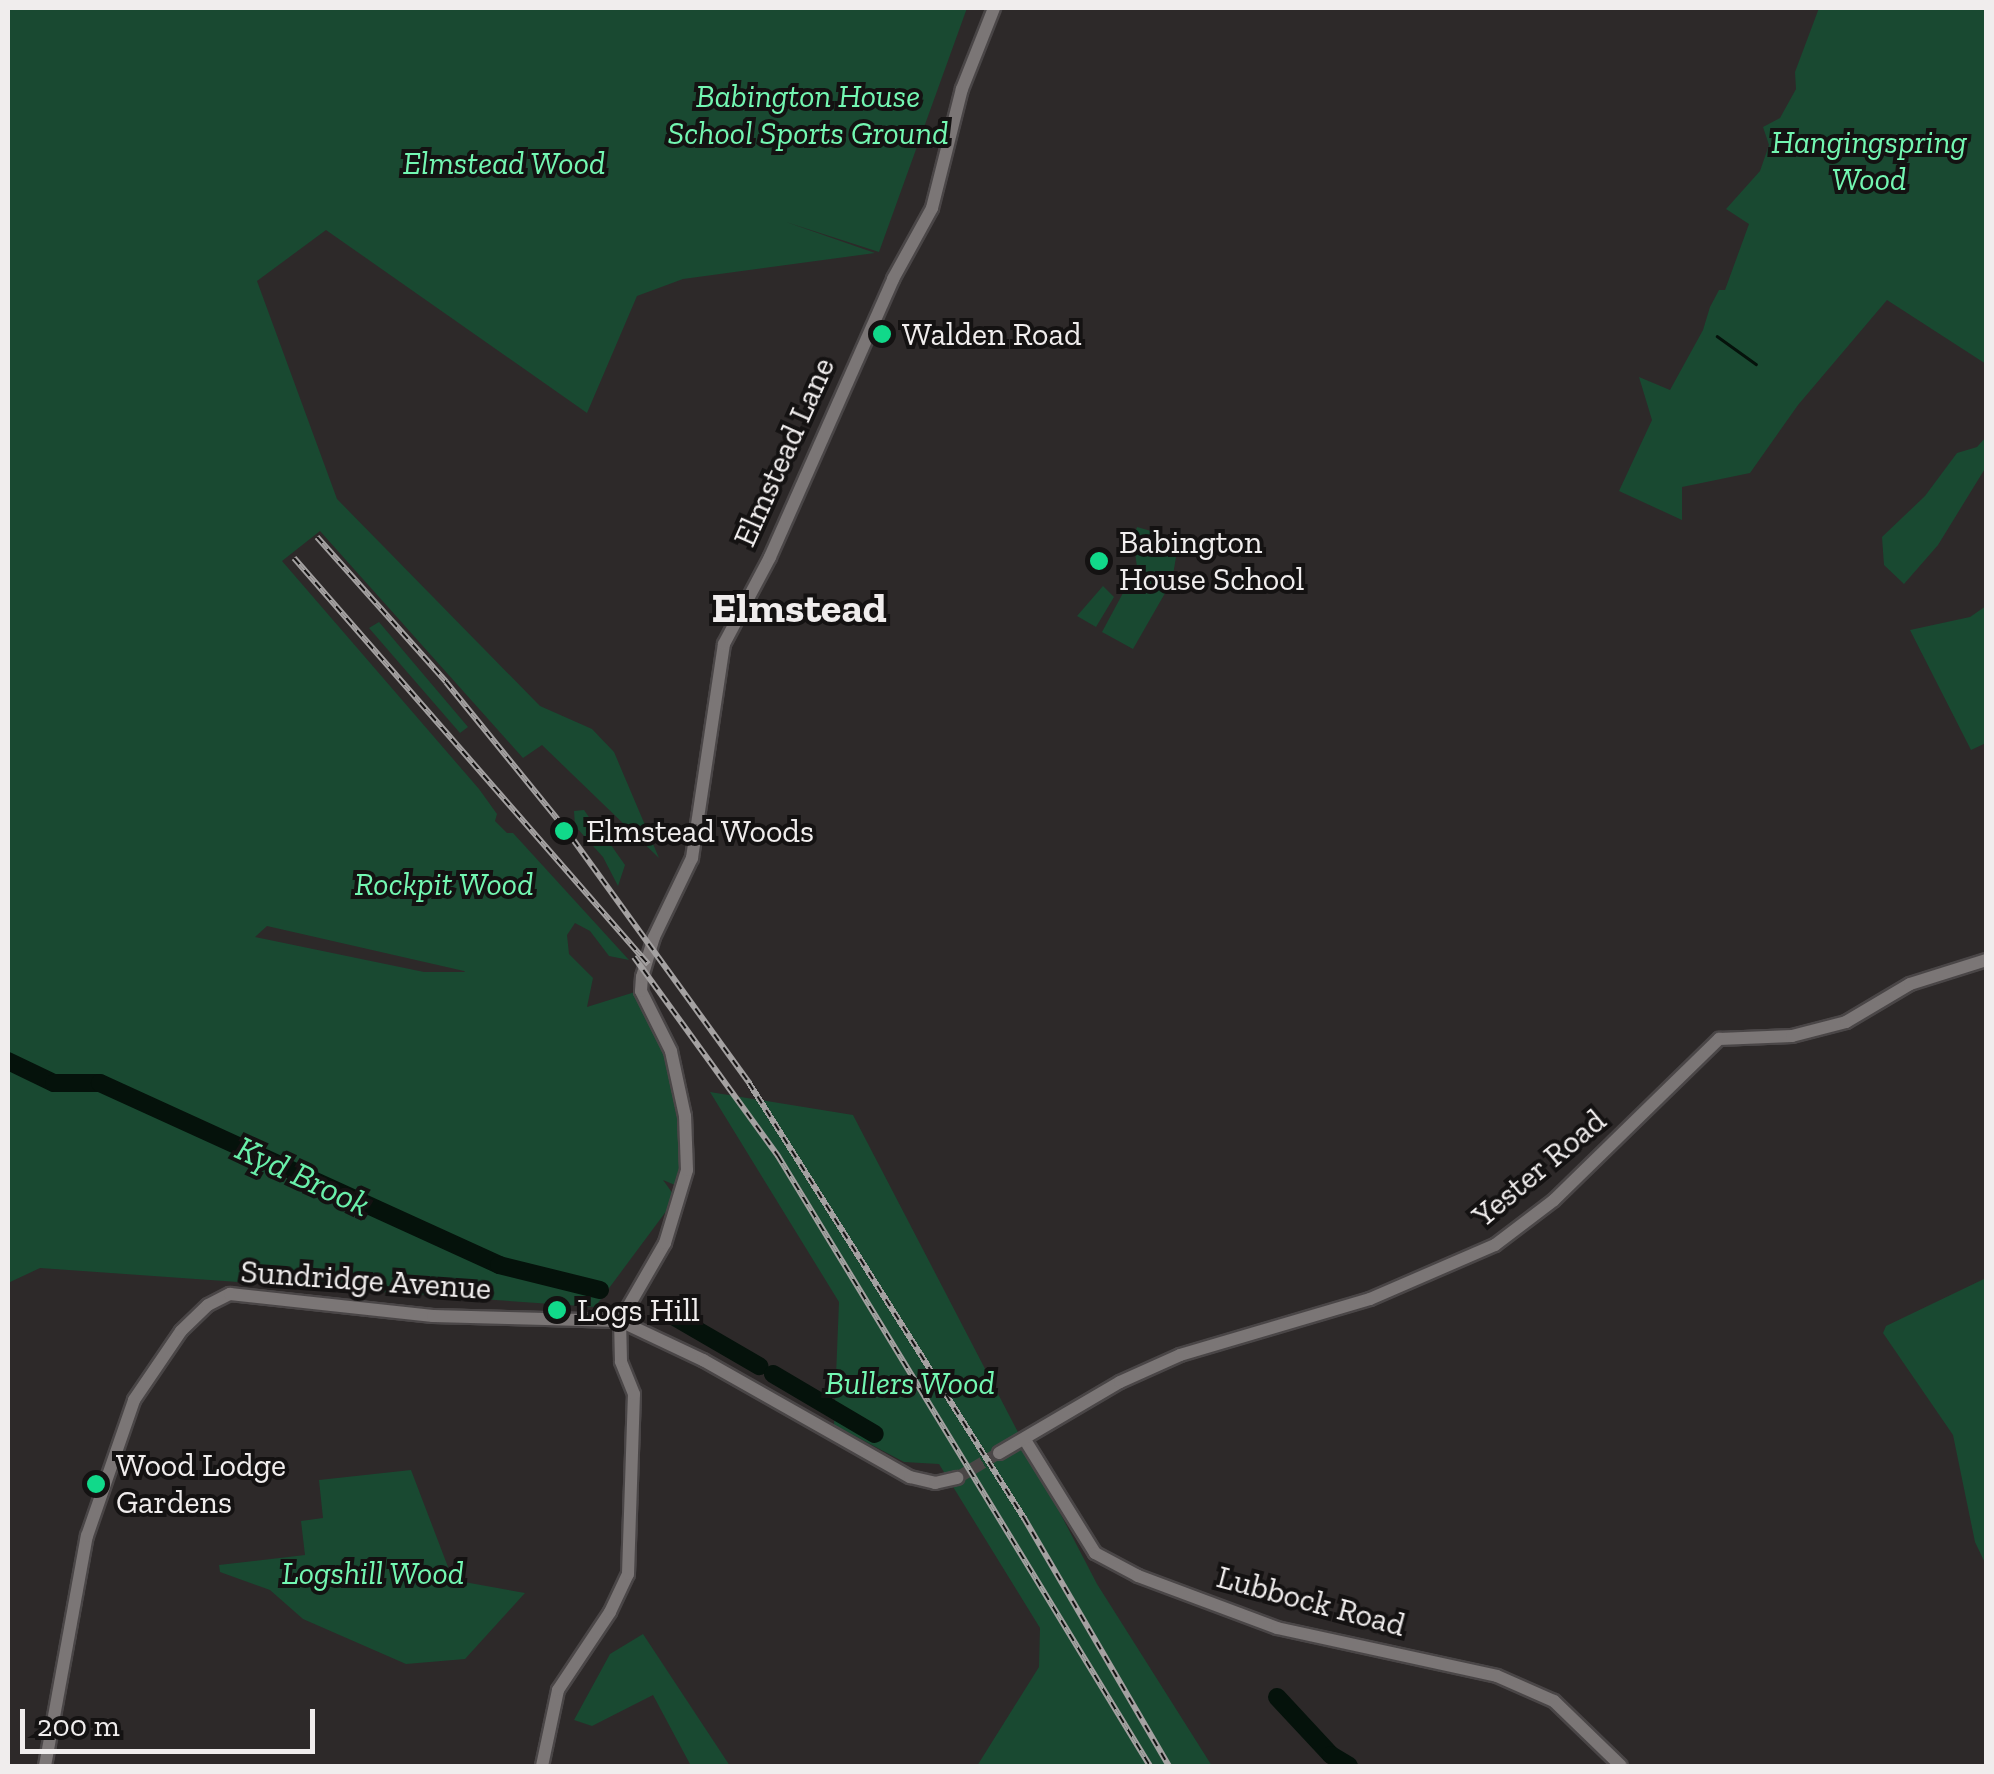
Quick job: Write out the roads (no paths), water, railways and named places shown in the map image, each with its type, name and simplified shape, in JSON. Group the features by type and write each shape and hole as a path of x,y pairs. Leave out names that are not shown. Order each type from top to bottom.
{"street":[{"name":"Elmstead Lane","path":"620,1321 666,1243 687,1170 685,1116 672,1050 641,991 654,937 692,858 724,644 770,557 893,279 932,208 962,90 994,8"},
{"name":"Yester Road","path":"999,1453 1120,1382 1180,1354 1380,1295 1494,1246 1554,1200 1718,1039 1792,1036 1846,1022 1910,984 1986,960"},
{"name":"Sundridge Avenue","path":"45,1766 87,1536 134,1400 162,1355 208,1304 230,1294 261,1294 433,1316 620,1321 703,1360 855,1450 921,1482 956,1478"},
{"path":"542,1766 558,1690 586,1652 628,1574 628,1461 634,1394 621,1361 620,1321"},
{"name":"Lubbock Road","path":"1025,1440 1095,1553 1138,1576 1277,1628 1497,1676 1554,1701 1621,1766"}],"waterway":[{"path":"1717,336 1756,364"},
{"name":"Kyd Brook","path":"8,1061 54,1083 100,1083 499,1265 600,1290"},
{"name":"Kyd Brook","path":"666,1312 759,1366"},
{"name":"Kyd Brook","path":"773,1374 875,1434"},
{"name":"Kyd Brook","path":"1277,1697 1331,1755 1349,1766"}],"tunnel":[{"path":"957,1478 999,1453"}],"railway":[{"path":"317,537 446,682 564,827 749,1083 1024,1518 1169,1766"},
{"path":"294,558 648,964"},
{"path":"634,957 778,1156 1150,1766"}],"place":[{"name":"Walden Road","path":"882,334"},
{"name":"Babington House School","path":"1099,561"},
{"name":"Elmstead Woods","path":"564,831"},
{"name":"Logs Hill","path":"557,1310"},
{"name":"Wood Lodge Gardens","path":"96,1484"}],"district":[{"name":"Elmstead","path":"799,608"}],"park label":[{"name":"Babington House School Sports Ground","path":"808,116"},
{"name":"Hangingspring Wood","path":"1869,162"},
{"name":"Elmstead Wood","path":"504,163"},
{"name":"Rockpit Wood","path":"444,884"},
{"name":"Bullers Wood","path":"910,1383"},
{"name":"Logshill Wood","path":"373,1573"}]}
